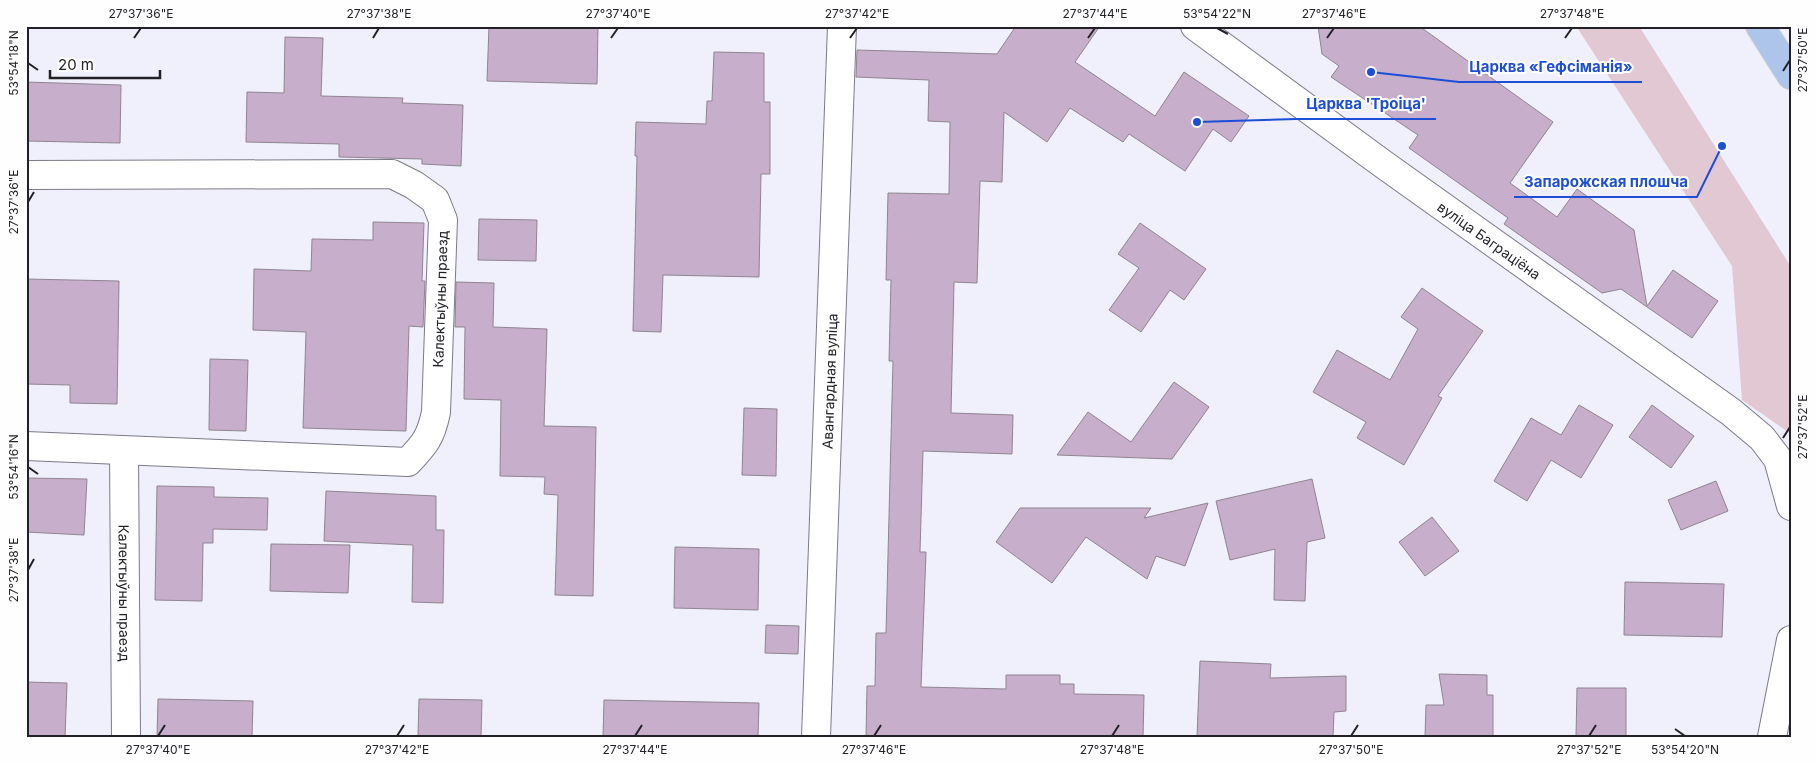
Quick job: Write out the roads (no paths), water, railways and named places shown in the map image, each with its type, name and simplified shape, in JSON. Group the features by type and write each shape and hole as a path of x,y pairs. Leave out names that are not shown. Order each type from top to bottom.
{"main road":[{"path":"1760,26 1791,76"},
{"path":"1765,26 1791,52"}],"street":[{"name":"Авангардная вуліца","path":"816,737 842,26"},
{"name":"вуліца Баграціёна","path":"1195,26 1383,164 1731,412 1762,438 1778,459 1791,506"},
{"name":"Калектыўны праезд","path":"26,176 392,174 414,185 435,200 443,220 436,412 433,430 424,445 408,462 26,446"},
{"name":"Калектыўны праезд","path":"124,451 126,737"},
{"path":"1772,737 1791,640"}],"place":[{"name":"Царква «Гефсіманія»","path":"1371,72"},
{"name":"Царква 'Троіца'","path":"1197,122"},
{"name":"Запарожская плошча","path":"1722,146"}]}
